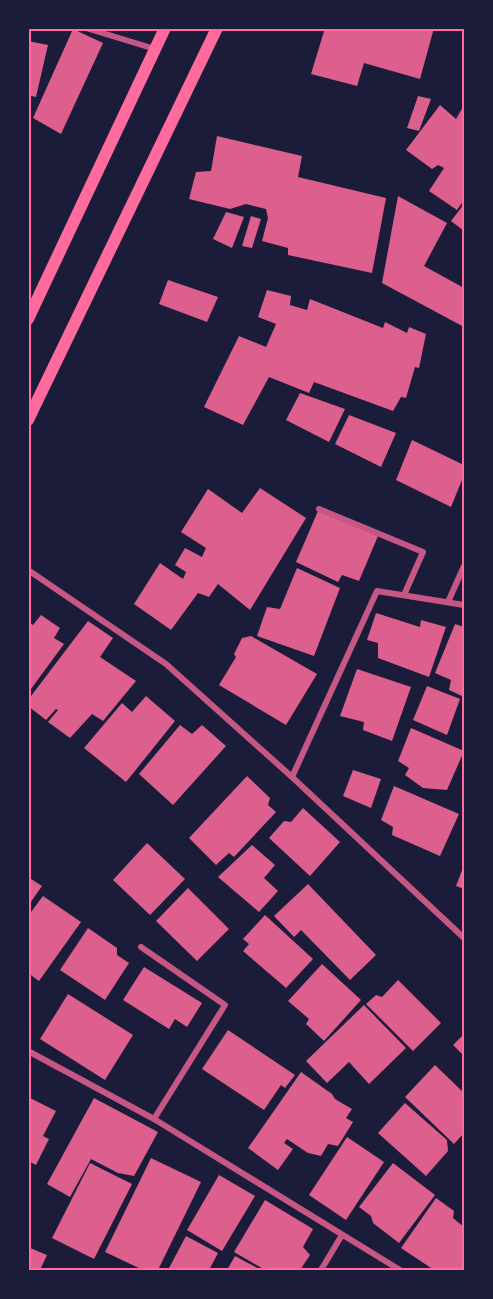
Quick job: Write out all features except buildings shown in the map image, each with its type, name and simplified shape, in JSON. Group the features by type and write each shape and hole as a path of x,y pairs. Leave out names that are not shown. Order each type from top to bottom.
{"main road":[{"path":"28,319 165,28"},
{"path":"28,420 217,28"}],"street":[{"path":"86,28 156,49"},
{"path":"319,509 423,552 404,595"},
{"path":"448,602 465,566"},
{"path":"28,570 166,663 465,938"},
{"path":"292,777 377,591 465,605"},
{"path":"141,947 225,1005 154,1119"},
{"path":"28,1051 154,1119 400,1270"},
{"path":"321,1270 342,1234"}]}
